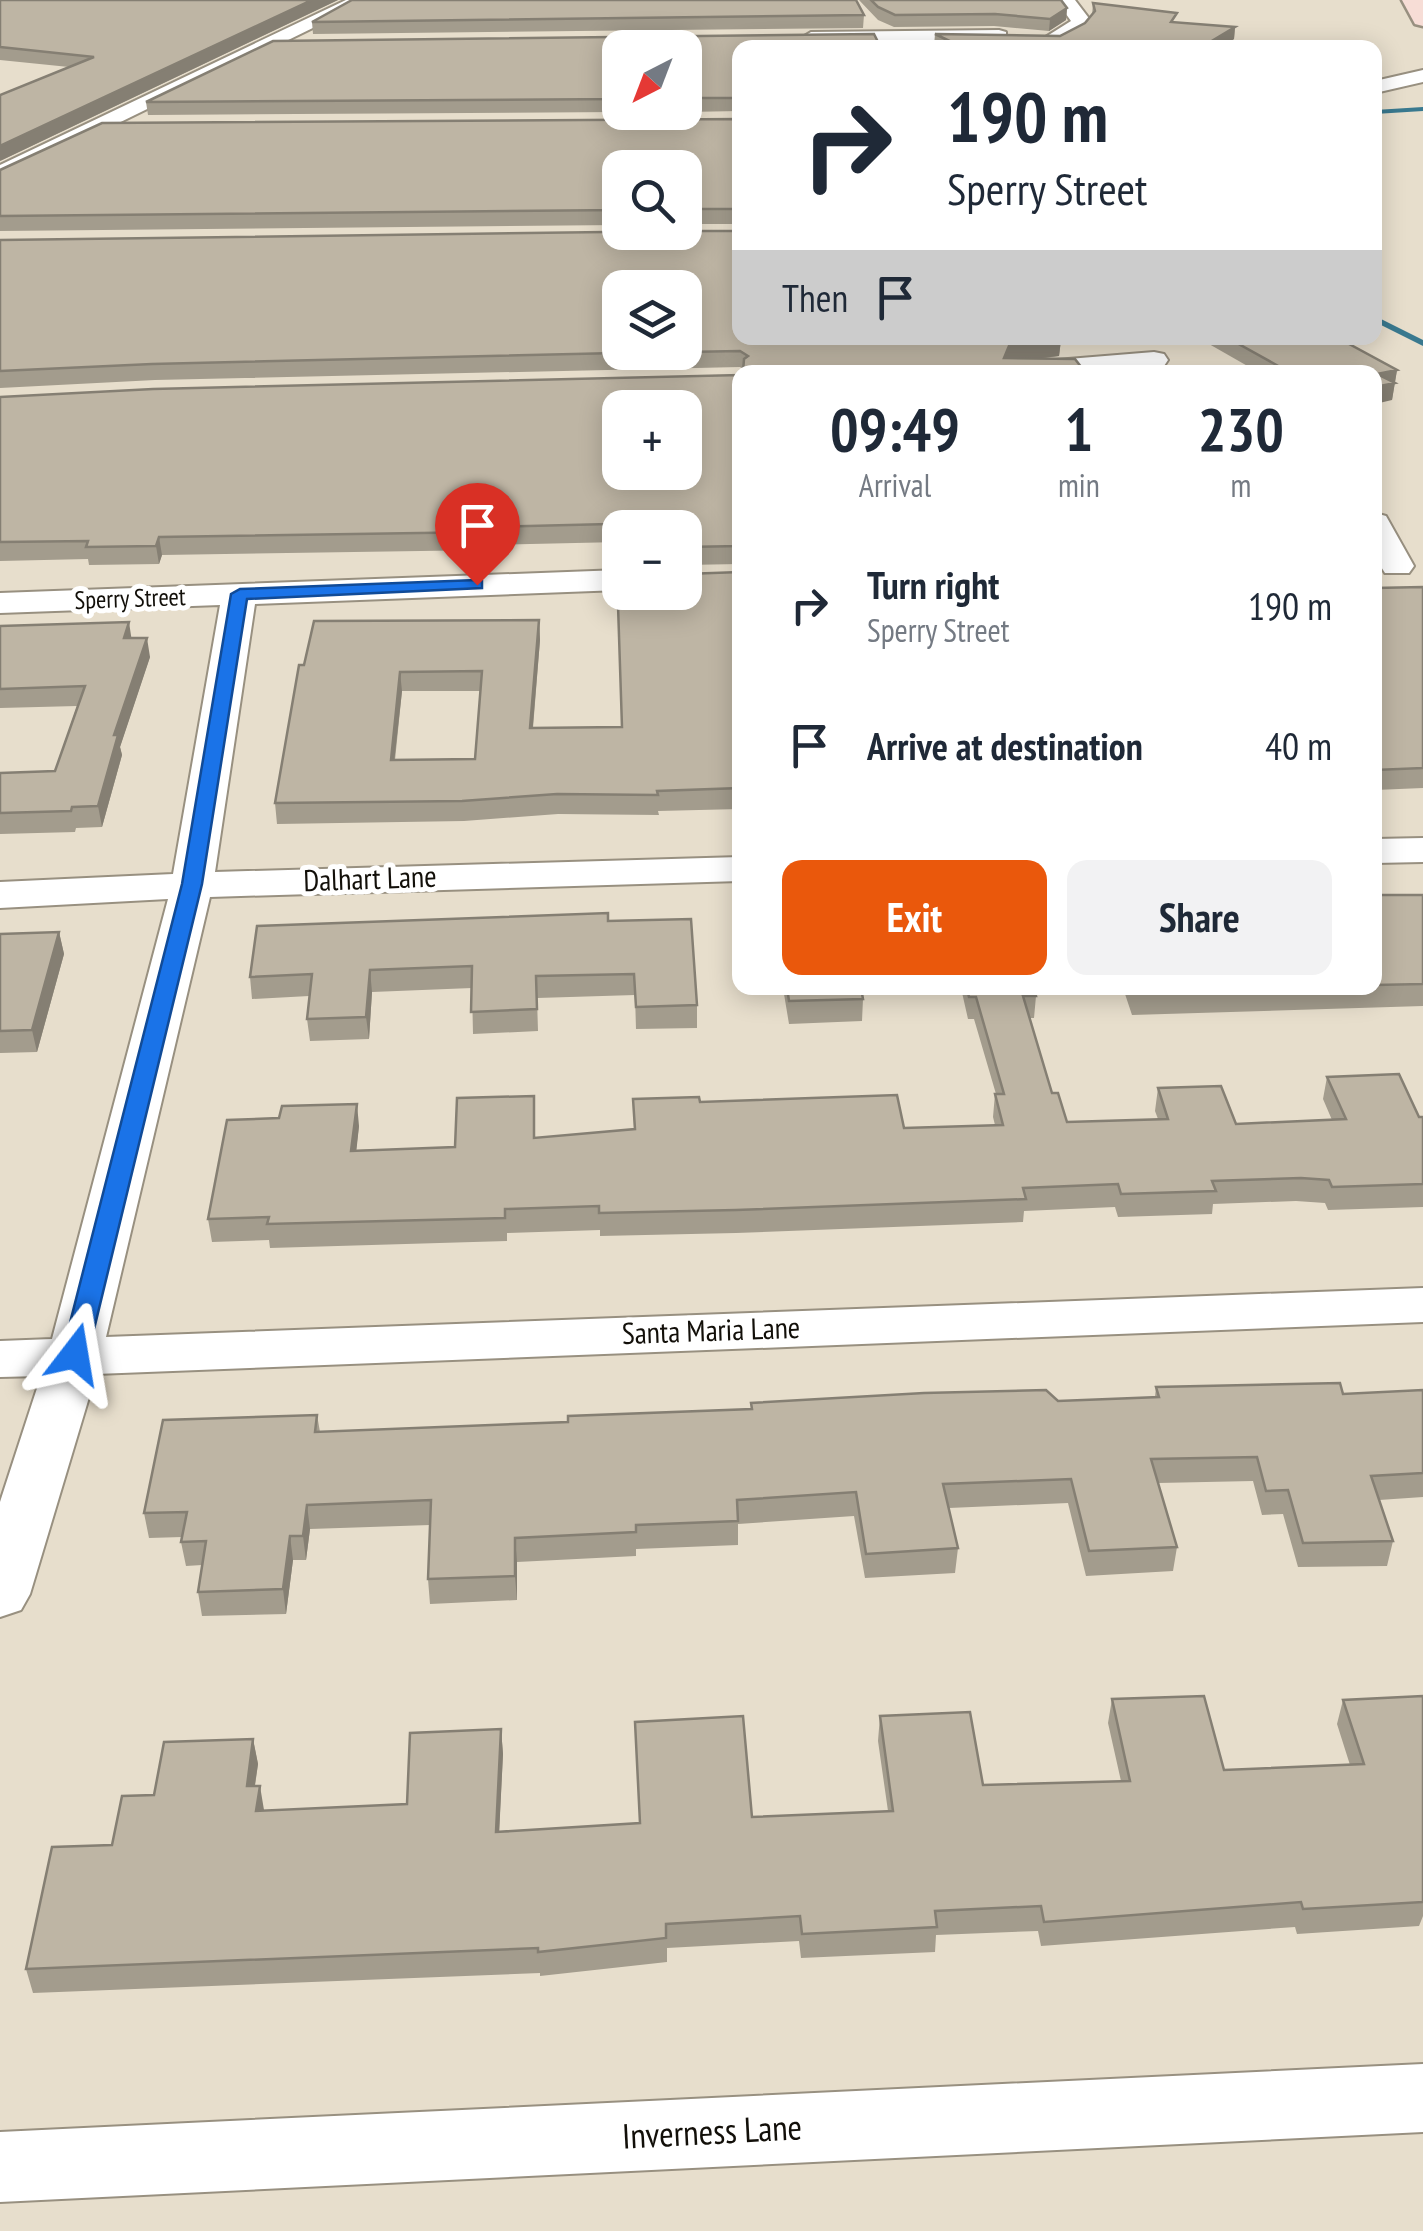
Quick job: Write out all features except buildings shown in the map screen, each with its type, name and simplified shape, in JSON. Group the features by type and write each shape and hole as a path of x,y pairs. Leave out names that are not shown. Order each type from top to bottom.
{"street":[{"path":"0,174 361,0"},
{"path":"1055,40 1074,32 1081,21 1065,0"},
{"path":"1413,0 1423,19"},
{"path":"798,38 994,36 1020,40"},
{"path":"267,44 314,45"},
{"path":"1382,85 1423,76"},
{"path":"102,126 154,128"},
{"path":"1133,345 1162,365"},
{"path":"1382,537 1398,567"},
{"name":"Sperry Street","path":"0,603 602,581"},
{"path":"0,1594 75,1354 192,884 240,594"},
{"path":"1382,851 1423,850"},
{"name":"Dalhart Lane","path":"0,895 192,884 732,869"},
{"name":"Santa Maria Lane","path":"0,1358 1423,1304"},
{"name":"Inverness Lane","path":"0,2167 1423,2098"}],"waterway":[{"path":"1382,112 1423,109"},
{"path":"1382,322 1423,343"}],"route":[{"path":"75,1354 192,884 240,594 477,585"}]}
